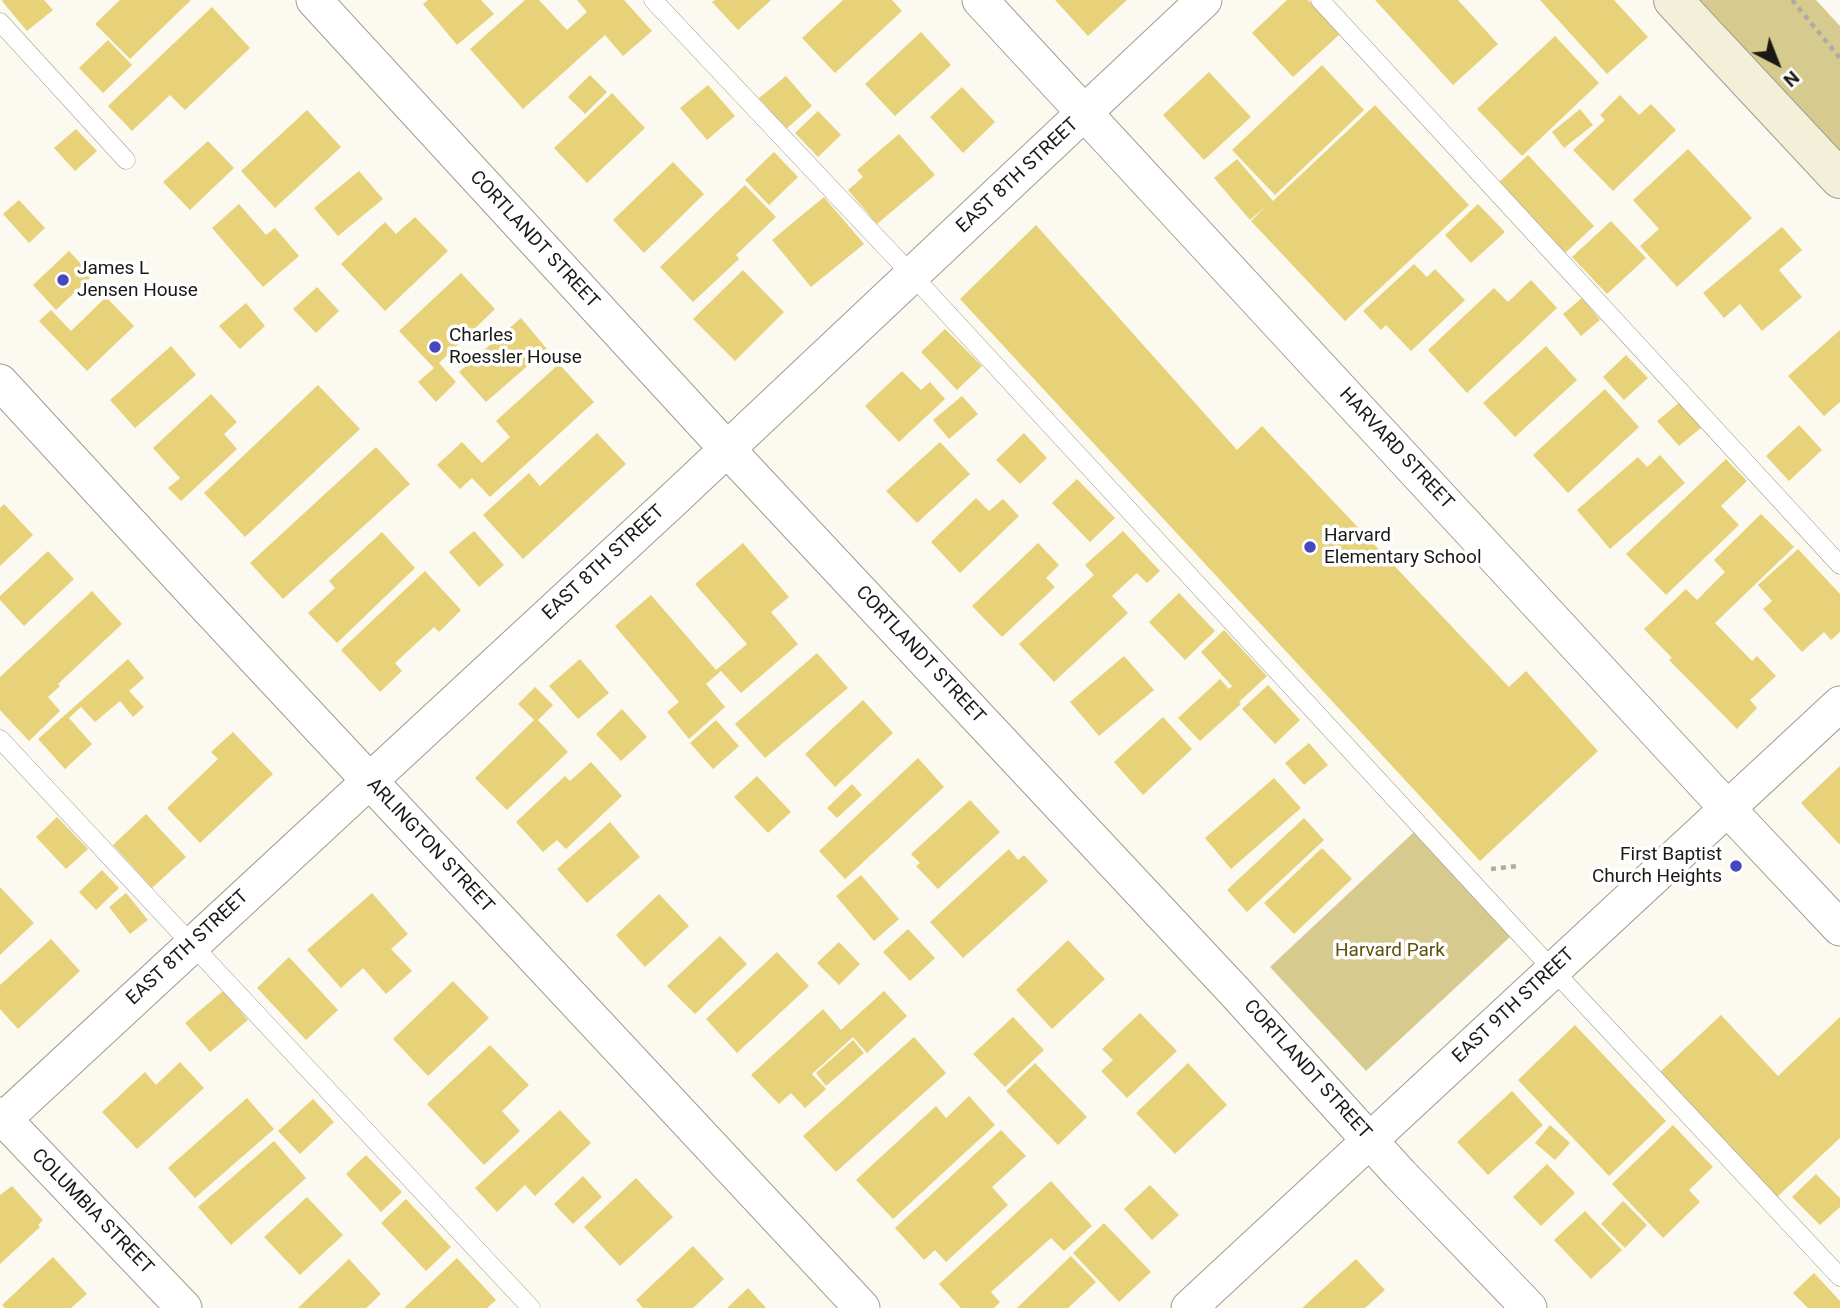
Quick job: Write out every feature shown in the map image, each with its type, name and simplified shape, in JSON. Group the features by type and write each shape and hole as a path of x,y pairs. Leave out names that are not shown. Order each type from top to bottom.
{"main road":[{"path":"1673,0 1840,179"}],"street":[{"name":"CORTLANDT STREET","path":"314,0 1400,1174 1529,1308"},
{"name":"HARVARD STREET","path":"980,0 1840,928"},
{"name":"EAST 8TH STREET","path":"1,1119 727,449 1204,0"},
{"name":"ARLINGTON STREET","path":"0,382 862,1308"},
{"name":"EAST 9TH STREET","path":"1189,1308 1840,704"},
{"name":"COLUMBIA STREET","path":"1,1119 184,1308"}],"lane":[{"path":"653,0 912,275 1553,970 1840,1276"},
{"path":"1321,0 1840,565"},
{"path":"0,22 127,160"},
{"path":"0,739 531,1308"}],"path":[{"path":"1792,0 1840,58"}],"green space":[{"path":"1696,0 1816,0 1840,26 1840,153"},
{"name":"Harvard Park","path":"1414,832 1511,936 1366,1071 1270,967"}],"building":[{"path":"3,0 44,0 53,10 27,31"},
{"path":"120,0 191,0 130,59 95,24"},
{"path":"428,0 481,0 494,14 457,45 423,4"},
{"path":"525,0 539,0 567,30 587,12 577,0 624,0 652,31 623,56 605,35 523,109 470,49"},
{"path":"771,0 738,30 712,2"},
{"path":"843,0 892,0 902,11 835,73 802,38"},
{"path":"1055,0 1127,0 1088,36"},
{"path":"1287,0 1308,0 1340,34 1293,77 1252,33"},
{"path":"1375,0 1458,0 1498,44 1453,85"},
{"path":"1540,0 1614,0 1648,37 1607,74"},
{"path":"212,7 250,48 185,110 170,95 132,131 108,106"},
{"path":"921,32 951,65 895,116 865,84"},
{"path":"1555,36 1599,83 1522,156 1477,109"},
{"path":"108,40 132,65 103,93 79,68"},
{"path":"1322,65 1364,110 1275,195 1232,150"},
{"path":"1209,72 1251,117 1204,160 1163,115"},
{"path":"590,75 607,92 585,114 568,97"},
{"path":"786,76 812,106 786,129 759,98"},
{"path":"708,85 735,116 707,140 680,108"},
{"path":"962,87 995,122 963,153 930,117"},
{"path":"612,93 645,128 587,183 554,148"},
{"path":"1620,95 1639,115 1651,104 1676,130 1613,191 1573,150 1605,120 1600,115"},
{"path":"1375,105 1469,205 1345,321 1251,221 1266,206 1250,220 1214,178 1237,159 1273,201"},
{"path":"1580,109 1593,125 1564,148 1552,132"},
{"path":"307,110 341,147 275,208 241,171"},
{"path":"818,111 841,135 818,157 795,133"},
{"path":"76,129 97,151 75,171 54,148"},
{"path":"899,134 935,175 877,224 848,190 863,177 857,170"},
{"path":"208,141 234,168 190,210 163,182"},
{"path":"1688,149 1752,218 1677,287 1640,246 1659,229 1633,200"},
{"path":"774,152 798,177 769,205 745,180"},
{"path":"1528,155 1594,226 1564,254 1498,183"},
{"path":"673,162 704,194 644,253 613,220"},
{"path":"359,171 383,199 338,236 314,208"},
{"path":"745,185 776,217 736,255 739,259 693,302 660,267"},
{"path":"824,197 864,244 811,287 772,240"},
{"path":"19,200 45,228 29,243 3,214"},
{"path":"239,204 266,235 275,228 299,256 263,287 212,228"},
{"path":"1478,204 1505,232 1471,263 1445,235"},
{"path":"415,217 448,251 385,311 341,264 385,222 396,234"},
{"path":"1611,221 1646,258 1607,294 1572,257"},
{"path":"1036,225 1237,450 1262,426 1509,687 1526,671 1598,751 1480,861 960,299"},
{"path":"1782,227 1802,250 1779,270 1802,297 1762,331 1740,304 1724,318 1703,293"},
{"name":"James L Jensen House","path":"69,251 92,276 56,310 33,285"},
{"path":"1414,264 1427,277 1435,269 1465,300 1411,351 1386,325 1381,330 1363,311"},
{"path":"743,270 784,312 735,361 693,319"},
{"name":"Charles Roessler House","path":"461,273 495,309 439,363 456,382 436,402 418,382 434,368 399,331"},
{"path":"1531,280 1557,308 1467,393 1428,350 1494,288 1508,302"},
{"path":"317,287 339,311 316,333 293,309"},
{"path":"106,297 134,326 87,371 39,321 51,310 71,331"},
{"path":"1582,298 1600,320 1581,336 1563,314"},
{"path":"246,303 265,326 240,349 219,326"},
{"path":"521,318 547,349 486,402 459,372"},
{"path":"945,329 982,366 957,390 921,352"},
{"path":"1840,330 1840,402 1824,416 1788,376"},
{"path":"171,346 196,375 135,428 110,400"},
{"path":"1546,346 1577,380 1515,437 1483,403"},
{"path":"1626,355 1648,378 1624,400 1603,377"},
{"path":"559,364 594,402 490,497 472,478 460,489 437,465 462,442 482,463 510,437 496,421"},
{"path":"902,371 921,390 930,382 945,399 899,442 865,406"},
{"path":"318,385 360,429 245,537 204,493"},
{"path":"1605,389 1639,427 1568,493 1533,455"},
{"path":"211,394 237,422 224,434 237,449 181,501 168,488 180,478 153,448"},
{"path":"962,396 978,414 949,439 933,420"},
{"path":"1680,402 1702,427 1679,446 1657,421"},
{"path":"1799,425 1822,450 1789,481 1766,456"},
{"path":"597,433 626,464 523,559 483,515 529,473 540,486"},
{"path":"1024,433 1047,458 1020,484 996,460"},
{"path":"940,442 970,474 917,523 886,491"},
{"path":"376,447 410,484 283,599 250,563"},
{"path":"1660,455 1685,483 1610,549 1577,510 1638,457 1647,467"},
{"path":"1726,459 1747,481 1721,506 1739,525 1666,595 1626,554"},
{"path":"1077,479 1115,518 1090,542 1052,503"},
{"path":"976,498 989,511 1003,499 1019,516 960,573 931,542"},
{"path":"4,504 33,535 0,566 0,508"},
{"path":"1761,514 1794,547 1715,623 1752,661 1757,656 1776,676 1750,700 1757,708 1737,729 1669,660 1672,658 1644,629 1686,589 1697,600 1725,572 1714,560"},
{"path":"474,531 504,565 479,587 449,552"},
{"path":"1123,531 1160,571 1147,583 1137,573 1112,596 1128,613 1054,682 1019,644 1094,575 1085,565"},
{"path":"382,532 415,568 337,643 308,613 335,588 329,581"},
{"path":"743,543 789,597 771,612 798,644 741,693 721,671 706,684 725,707 689,739 667,712 679,702 615,626 651,595 716,670 747,644 695,584"},
{"path":"1038,543 1059,565 1046,578 1055,587 1002,637 972,606"},
{"path":"1798,549 1840,594 1840,632 1831,640 1824,632 1802,652 1763,609 1772,601 1758,585"},
{"path":"48,551 74,579 24,626 0,600 0,596"},
{"path":"425,571 461,610 439,632 434,627 395,663 402,671 380,692 341,650"},
{"path":"92,591 122,624 58,684 60,686 48,697 60,711 29,741 0,710 0,677"},
{"path":"1179,593 1215,631 1185,660 1149,622"},
{"path":"1224,630 1267,676 1200,741 1178,718 1220,679 1229,689 1232,686 1201,652"},
{"path":"817,653 848,688 765,758 735,724"},
{"path":"1124,656 1154,690 1099,736 1070,702"},
{"path":"128,659 144,678 129,691 144,707 133,717 120,701 95,722 81,707 69,718 92,744 65,769 38,739"},
{"path":"580,659 609,693 578,719 549,686"},
{"path":"1268,685 1300,720 1275,744 1242,709"},
{"path":"535,687 553,705 538,720 568,752 507,810 475,778 534,720 518,704"},
{"path":"863,700 893,733 835,787 805,754"},
{"path":"622,709 647,737 621,761 596,734"},
{"path":"1163,717 1192,749 1143,795 1114,762"},
{"path":"716,720 739,746 713,769 690,743"},
{"path":"233,732 273,774 200,843 167,808 218,759 211,752"},
{"path":"1309,743 1328,765 1304,785 1285,763"},
{"path":"918,758 944,787 845,879 819,851"},
{"path":"591,762 622,796 566,849 557,840 543,852 516,822 565,776 570,781"},
{"path":"1840,766 1840,843 1839,844 1801,803"},
{"path":"757,776 791,812 768,833 734,797"},
{"path":"1274,778 1301,808 1231,869 1205,838"},
{"path":"852,784 862,795 837,818 827,808"},
{"path":"970,800 1000,832 938,889 916,866 920,863 911,854"},
{"path":"146,814 186,857 152,888 113,845"},
{"path":"57,817 88,849 66,869 36,837"},
{"path":"1304,818 1324,840 1247,912 1227,890"},
{"path":"610,822 640,857 587,903 557,869"},
{"path":"1322,848 1352,879 1294,934 1264,903"},
{"path":"1009,849 1018,860 1024,855 1048,881 963,958 930,922"},
{"path":"102,870 119,888 96,910 79,892"},
{"path":"861,875 899,919 874,941 836,896"},
{"path":"0,887 34,923 0,955"},
{"path":"126,893 148,920 130,934 109,907"},
{"path":"372,893 408,934 391,949 412,971 386,994 363,968 341,988 307,950"},
{"path":"659,894 689,926 645,967 616,935"},
{"path":"908,929 935,958 910,981 883,952"},
{"path":"720,936 747,964 695,1014 667,986"},
{"path":"51,939 80,971 18,1029 0,1009 0,985"},
{"path":"1068,940 1105,979 1052,1029 1016,990"},
{"path":"839,942 860,964 839,985 817,963"},
{"path":"777,952 809,986 737,1053 706,1019"},
{"path":"289,957 338,1010 306,1040 257,988"},
{"path":"453,981 489,1018 428,1076 393,1039"},
{"path":"223,991 248,1020 210,1052 185,1023"},
{"path":"884,991 907,1016 867,1053 853,1037 812,1074 826,1089 805,1108 791,1093 779,1104 751,1075 823,1009 841,1030"},
{"path":"1140,1013 1177,1051 1127,1098 1101,1071 1113,1060 1102,1049"},
{"path":"1721,1015 1778,1076 1840,1017 1840,1138 1777,1197 1659,1073"},
{"path":"1013,1017 1044,1050 1005,1087 973,1054"},
{"path":"1575,1025 1666,1121 1609,1176 1518,1080"},
{"path":"914,1037 946,1073 836,1172 803,1136"},
{"path":"853,1040 864,1053 826,1086 816,1073"},
{"path":"490,1045 529,1085 502,1111 520,1131 484,1165 427,1104"},
{"path":"180,1062 204,1088 137,1149 102,1112 145,1072 156,1085"},
{"path":"1035,1063 1087,1117 1058,1145 1006,1091"},
{"path":"1188,1063 1227,1105 1175,1154 1136,1113"},
{"path":"1512,1091 1543,1125 1488,1175 1457,1142"},
{"path":"969,1096 995,1125 893,1219 856,1180 936,1106 946,1118"},
{"path":"247,1098 274,1129 195,1198 168,1168"},
{"path":"313,1099 334,1122 300,1154 278,1131"},
{"path":"560,1110 591,1143 535,1196 525,1185 497,1212 475,1188"},
{"path":"1550,1125 1570,1143 1555,1160 1535,1143"},
{"path":"1673,1125 1713,1167 1689,1190 1700,1202 1663,1238 1612,1184"},
{"path":"1001,1130 1026,1156 992,1187 1008,1205 946,1262 935,1250 924,1260 895,1228"},
{"path":"274,1141 306,1178 231,1245 198,1207"},
{"path":"366,1155 402,1192 381,1212 346,1174"},
{"path":"1547,1164 1575,1193 1541,1226 1513,1197"},
{"path":"1816,1174 1840,1198 1840,1207 1820,1225 1792,1197"},
{"path":"583,1176 602,1197 573,1224 554,1204"},
{"path":"636,1178 673,1217 620,1266 584,1227"},
{"path":"1051,1181 1092,1226 1064,1251 1051,1238 991,1292 1000,1302 994,1308 961,1308 939,1284"},
{"path":"1150,1185 1179,1215 1152,1240 1124,1209"},
{"path":"12,1186 43,1220 38,1225 40,1227 0,1264 0,1195"},
{"path":"307,1197 343,1235 300,1275 264,1237"},
{"path":"406,1199 451,1247 426,1271 381,1223"},
{"path":"1623,1201 1647,1225 1625,1248 1601,1224"},
{"path":"1585,1211 1622,1250 1591,1279 1554,1240"},
{"path":"1104,1223 1151,1272 1119,1302 1073,1253"},
{"path":"693,1246 724,1279 693,1308 643,1308 636,1300"},
{"path":"1071,1256 1096,1282 1068,1308 1017,1308"},
{"path":"53,1257 87,1294 71,1308 5,1308 2,1305"},
{"path":"457,1258 496,1300 487,1308 404,1308"},
{"path":"349,1259 381,1294 366,1308 298,1308"},
{"path":"1356,1259 1385,1290 1365,1308 1302,1308"},
{"path":"1814,1273 1840,1301 1840,1308 1808,1308 1793,1293"},
{"path":"748,1288 766,1308 727,1308"}],"place":[{"name":"James L Jensen House","path":"63,280"},
{"name":"Charles Roessler House","path":"435,347"},
{"name":"Harvard Elementary School","path":"1310,547"},
{"name":"First Baptist Church Heights","path":"1736,866"}]}
